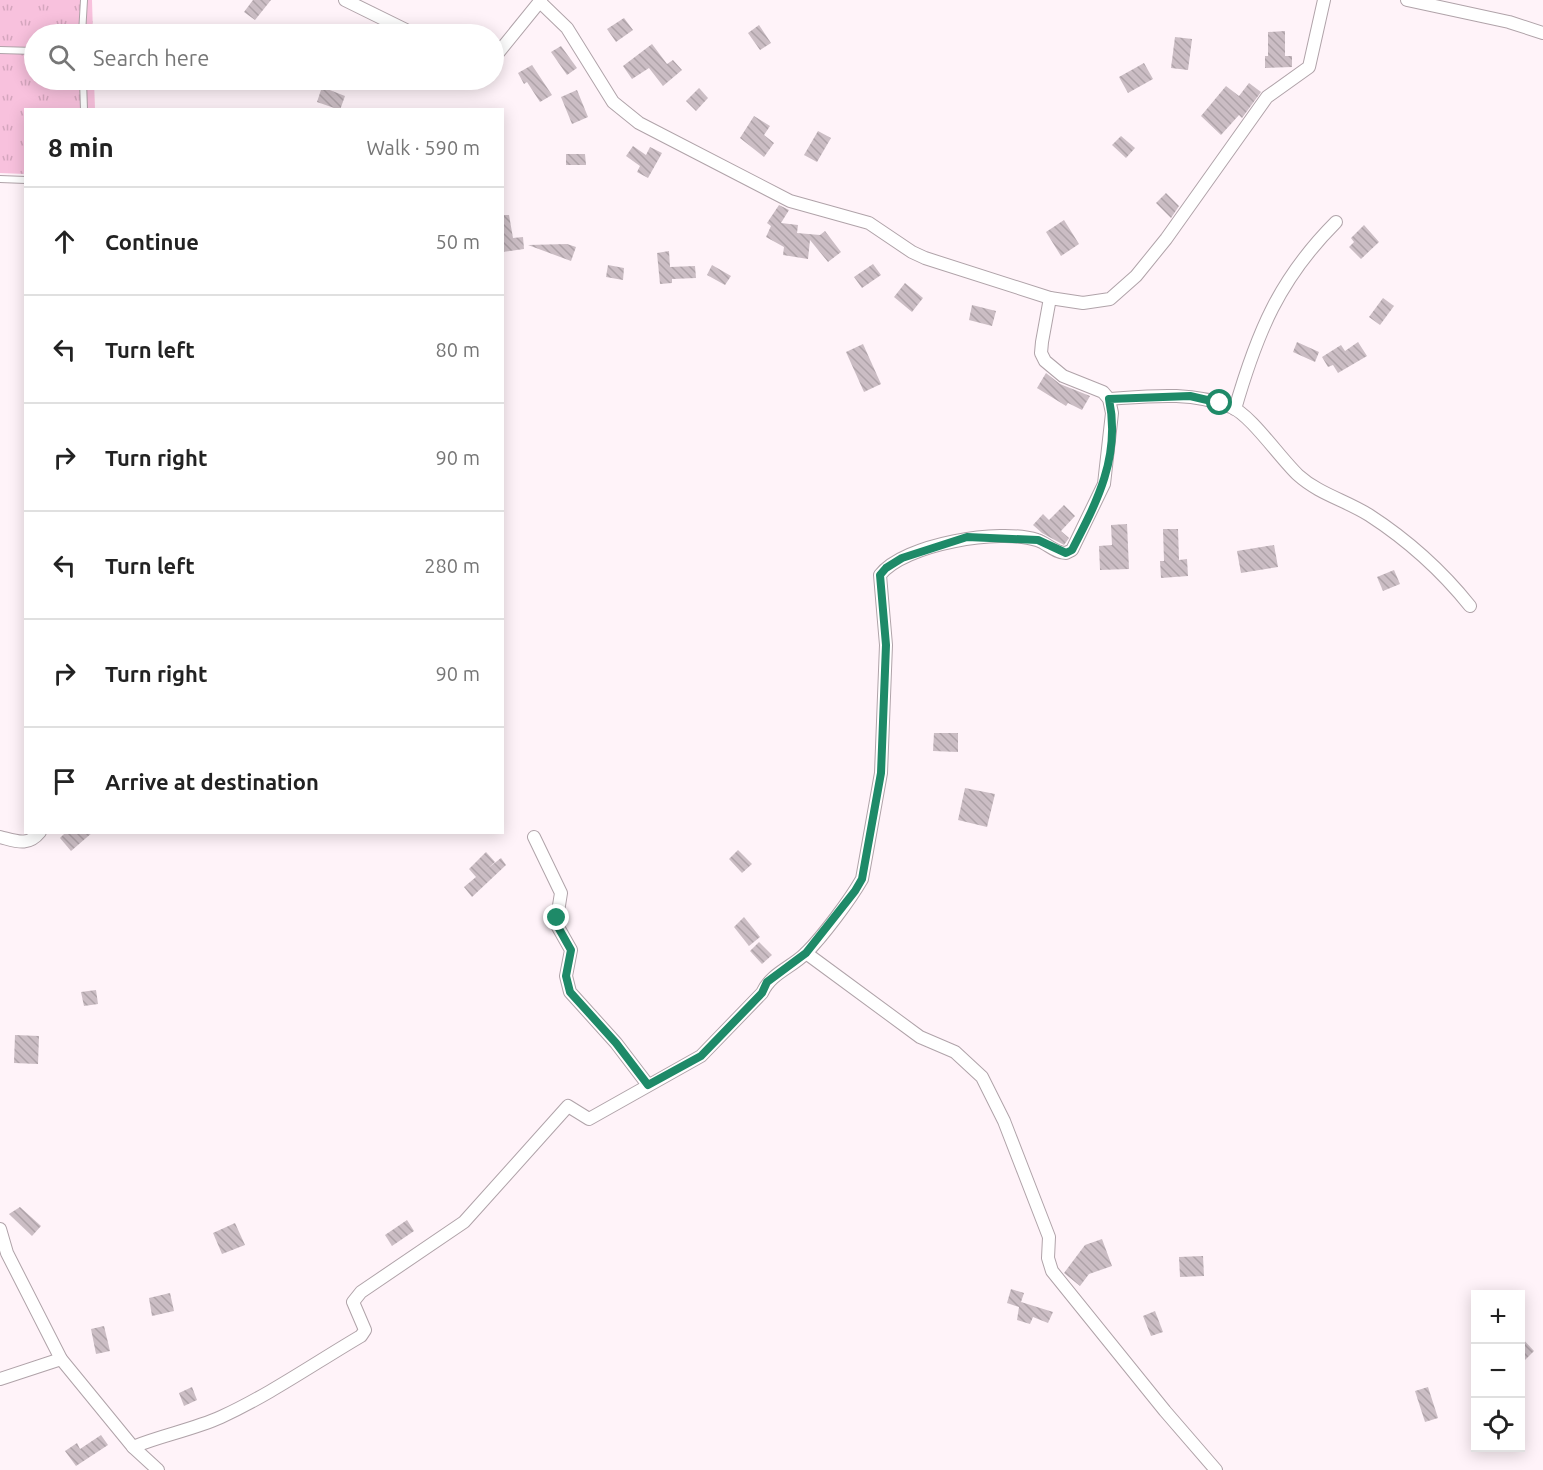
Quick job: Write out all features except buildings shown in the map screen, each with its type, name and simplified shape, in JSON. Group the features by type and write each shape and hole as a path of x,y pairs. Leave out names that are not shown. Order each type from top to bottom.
{"street":[{"path":"345,0 394,24"},
{"path":"504,46 541,1 567,28 613,102 639,123 790,201 869,223 912,252 926,258 1050,298 1099,303 1119,293 1136,276 1166,239 1267,97 1309,67 1324,0"},
{"path":"1407,0 1509,22 1543,33"},
{"path":"1235,409 1250,358 1272,305 1298,265 1336,222"},
{"path":"133,1447 154,1438 182,1433 223,1416 362,1336 365,1330 353,1302 361,1292 464,1222 568,1106 589,1119 701,1056 762,993 767,982 806,953 855,891 864,866 881,773 884,727 886,645 880,575 886,568 902,558 967,537 1030,539 1062,553 1072,550 1104,484 1112,413 1109,399 1103,392 1063,376 1045,361 1041,353 1050,298"},
{"path":"1109,399 1190,396 1235,409 1302,478 1379,522 1438,570 1470,606"},
{"path":"0,837 25,843 31,842 38,834"},
{"path":"534,837 561,893 558,927 571,950 566,984 648,1085"},
{"path":"806,953 920,1037 955,1052 982,1077 1004,1121 1049,1237 1048,1258 1052,1271 1165,1411 1216,1470"},
{"path":"0,1229 7,1253 61,1359 133,1447 158,1470"},
{"path":"0,1379 61,1359"}],"lane":[{"path":"83,24 84,0"},
{"path":"0,50 24,51"},
{"path":"83,90 84,108"},
{"path":"0,179 24,180"}],"green space":[{"path":"0,0 92,0 93,24 24,24 24,90 94,90 95,108 24,108 24,174 0,173"}],"route":[{"path":"557,918 558,927 571,950 572,957 566,976 566,984 570,992 616,1043 648,1085 701,1056 762,993 767,982 806,953 862,879 881,773 885,715 886,645 879,586 880,575 886,568 902,558 967,537 1030,539 1038,540 1062,553 1072,550 1104,484 1112,413 1109,399 1162,395 1190,396 1220,403"}]}
